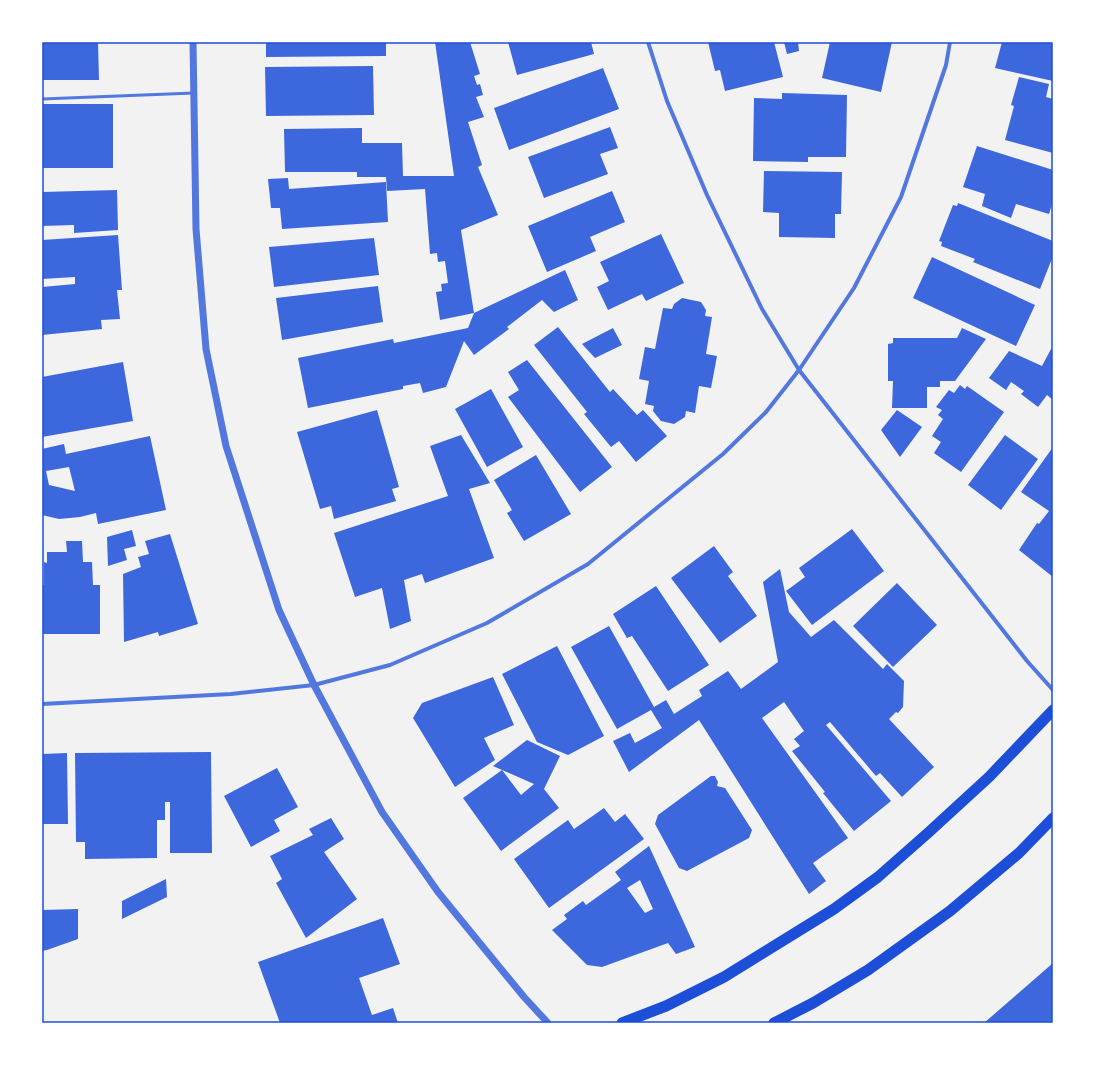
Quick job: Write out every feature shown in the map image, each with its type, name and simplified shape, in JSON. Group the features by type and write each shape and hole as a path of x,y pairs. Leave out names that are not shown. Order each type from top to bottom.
{"highway":[{"path":"622,1023 666,1006 724,977 834,909 878,877 930,832 989,777 1053,710"},
{"path":"774,1023 813,1003 868,970 950,911 1019,853 1053,818"}],"street":[{"path":"193,42 196,229 206,349 226,446 279,610 314,685 382,812 438,892 524,998 548,1023"},
{"path":"648,42 667,100 707,195 762,309 799,370 1027,661 1053,690"},
{"path":"42,704 231,694 314,685 390,665 487,623 588,564 722,454 766,412 799,370 854,288 901,197 946,65 950,42"}],"lane":[{"path":"42,99 194,94"}],"building":[{"path":"42,42 98,42 99,80 42,80"},
{"path":"266,42 386,42 386,56 266,57"},
{"path":"435,42 470,42 480,74 474,76 477,85 480,84 483,95 476,97 484,117 468,122 482,165 478,167 498,215 461,230 474,313 440,320 436,292 442,291 441,284 448,283 445,261 438,262 437,253 430,254 425,189 387,191 386,177 357,177 357,172 285,172 284,129 362,128 362,143 402,143 403,176 454,176"},
{"path":"508,42 591,42 594,54 517,75"},
{"path":"708,42 774,42 783,77 725,91 720,70 715,71"},
{"path":"784,42 798,42 799,51 787,54"},
{"path":"830,42 892,42 881,92 822,78"},
{"path":"1002,42 1053,42 1053,81 995,68"},
{"path":"373,66 374,115 266,116 265,67"},
{"path":"603,68 619,109 509,150 494,108"},
{"path":"1019,77 1049,84 1046,97 1053,99 1053,153 1005,140 1014,106 1011,105"},
{"path":"782,93 847,95 846,157 808,157 808,162 753,161 754,98 782,99"},
{"path":"42,104 113,104 113,168 42,168"},
{"path":"610,127 618,148 600,154 608,174 544,198 528,157"},
{"path":"977,146 1053,170 1053,201 1049,214 1016,204 1011,218 982,206 985,194 963,187"},
{"path":"764,171 842,172 841,214 835,214 835,238 779,237 779,213 763,212"},
{"path":"288,178 289,189 386,182 388,222 282,229 280,208 271,208 268,179"},
{"path":"117,190 118,230 74,233 74,225 42,226 42,192"},
{"path":"612,191 625,222 590,237 596,251 547,272 528,226"},
{"path":"958,203 1053,241 1053,256 1040,289 973,262 975,259 941,246 942,242 939,241 953,205 957,206"},
{"path":"661,234 684,283 646,301 642,294 608,310 597,287 609,281 600,262"},
{"path":"118,235 122,290 117,290 120,319 101,320 102,329 42,335 42,287 75,284 75,277 42,279 42,240"},
{"path":"374,238 379,275 274,287 269,247"},
{"path":"932,257 1035,305 1016,346 913,298"},
{"path":"565,270 578,300 554,312 542,300 507,327 509,329 474,355 464,341 446,387 423,393 420,383 403,386 403,389 308,408 298,358 393,339 394,343 468,328 474,313"},
{"path":"378,286 383,322 282,340 276,298"},
{"path":"682,298 701,302 706,310 705,316 712,317 706,354 717,356 711,388 699,386 695,413 686,411 685,417 674,424 661,421 653,411 654,406 645,404 649,381 639,379 645,347 655,349 663,308 672,309 674,304"},
{"path":"558,327 610,392 613,389 637,415 643,410 667,436 636,462 619,441 611,447 584,414 587,412 534,345"},
{"path":"613,328 622,345 595,358 582,344"},
{"path":"962,328 986,339 955,381 940,381 940,387 927,387 927,408 892,408 893,381 888,381 888,344 893,343 893,338 957,338"},
{"path":"1051,349 1053,351 1053,400 1047,395 1038,407 1021,394 1024,391 1011,382 1006,390 989,378 1009,351 1042,366"},
{"path":"527,360 612,467 580,492 508,397 519,390 508,372"},
{"path":"123,362 133,421 42,437 42,377"},
{"path":"960,385 965,389 967,386 1004,412 961,472 934,453 941,442 932,436 943,419 938,415 942,410 936,407 949,390 954,393"},
{"path":"491,389 523,447 487,467 455,409"},
{"path":"377,410 399,487 392,489 396,501 334,519 331,506 320,509 297,432"},
{"path":"897,410 922,427 900,457 881,430"},
{"path":"461,435 490,483 469,489 494,558 425,583 422,574 404,580 411,621 390,629 382,588 355,597 334,533 448,496 430,446"},
{"path":"1005,435 1038,459 1001,510 968,485"},
{"path":"150,436 166,510 98,524 96,513 80,517 59,519 42,515 42,449 64,444 66,454","holes":["69,467 75,491 49,485 46,471"]},
{"path":"1053,447 1053,577 1019,550 1037,523 1039,524 1049,511 1021,492"},
{"path":"536,455 571,514 524,541 507,513 512,510 494,480"},
{"path":"852,529 884,571 812,625 786,591 805,577 799,568"},
{"path":"132,530 136,546 124,549 127,560 108,566 107,537"},
{"path":"170,534 198,624 159,636 158,632 124,642 123,574 141,567 138,557 149,554 145,541"},
{"path":"66,541 82,541 83,562 92,562 93,585 100,585 100,634 42,634 42,585 44,585 44,562 47,563 47,552 67,552"},
{"path":"714,546 733,572 728,576 757,616 720,643 671,578"},
{"path":"780,569 789,612 811,637 834,620 883,669 887,664 904,681 903,707 898,713 896,712 889,719 934,767 902,797 880,773 876,776 830,722 826,725 891,801 854,831 823,793 825,792 792,751 800,746 794,739 804,731 784,702 762,718 848,838 813,863 826,881 809,894 699,720 629,772 613,741 630,733 635,743 662,728 651,710 617,729 571,647 609,626 654,707 666,700 674,714 702,696 699,690 728,671 741,689 778,662 763,582"},
{"path":"897,583 937,625 893,667 853,626"},
{"path":"656,586 709,665 668,691 632,636 627,638 613,614"},
{"path":"557,646 604,736 568,755 537,742 502,674"},
{"path":"493,677 514,725 484,738 495,760 455,787 413,718 422,703"},
{"path":"527,740 560,756 544,789 559,808 501,851 463,798 502,770 521,795 534,784 493,766"},
{"path":"211,752 212,853 170,853 170,802 165,802 165,820 157,820 157,858 85,859 85,842 76,842 75,753"},
{"path":"67,753 68,824 42,824 42,754"},
{"path":"277,768 298,807 274,820 280,831 251,847 224,796"},
{"path":"711,776 715,776 718,782 717,786 725,788 752,830 749,838 687,871 679,868 655,824 658,815"},
{"path":"604,808 615,822 625,814 644,839 549,908 514,859 568,820 574,829"},
{"path":"331,818 344,839 324,852 357,899 306,938 276,883 282,879 270,856 313,835 309,829"},
{"path":"649,846 695,947 676,954 668,943 602,967 587,965 552,930 567,919 564,915 583,901 586,905 621,880 615,872","holes":["640,880 653,909 645,913 627,888"]},
{"path":"166,879 167,897 122,919 122,901"},
{"path":"78,909 78,939 42,951 42,910"},
{"path":"383,918 400,964 359,978 372,1015 393,1008 398,1023 280,1023 258,962"},
{"path":"1053,963 1053,1023 984,1023"}]}
